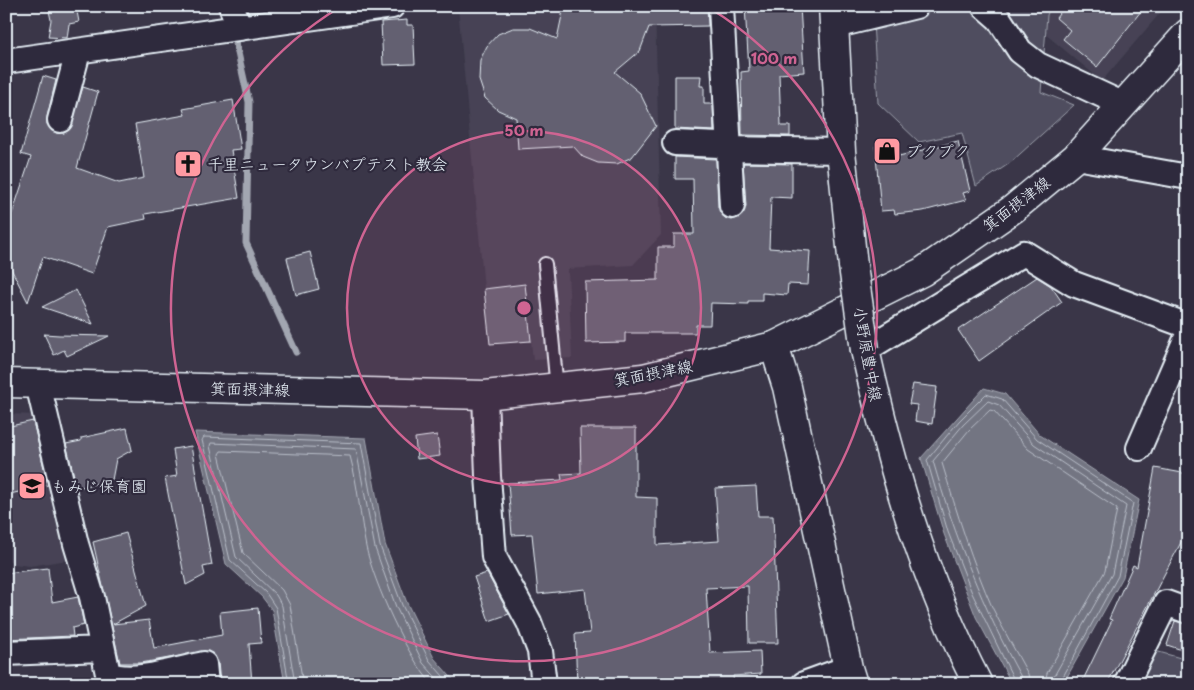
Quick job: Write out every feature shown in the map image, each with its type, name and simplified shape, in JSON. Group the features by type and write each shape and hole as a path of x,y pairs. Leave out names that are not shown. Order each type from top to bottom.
{"main road":[{"name":"小野原豊中線","path":"834,16 841,151 853,266 865,350 883,430 909,521 955,640 978,684"},
{"name":"箕面摂津線","path":"6,383 485,395 557,389 643,378 774,346 922,272 1013,208 1076,157 1188,33"},
{"path":"774,346 787,387 850,676"}],"street":[{"path":"6,61 78,52 235,17 392,6"},
{"path":"721,6 732,206"},
{"path":"834,16 916,6"},
{"path":"984,6 998,18 1020,51 1038,65 1124,105"},
{"path":"60,120 78,52"},
{"path":"675,143 719,144 729,149 841,151"},
{"path":"1076,157 1188,177"},
{"path":"865,350 1024,253 1074,284 1188,326 1187,337 1139,448"},
{"path":"38,384 76,544 92,597 101,649 108,674 116,678 148,676 204,664 206,684"},
{"path":"485,395 494,557 529,622 540,652 544,684"},
{"path":"1126,684 1166,603 1188,611"},
{"path":"6,653 101,649"},
{"path":"804,684 850,676"}],"lane":[{"path":"545,264 557,389"}],"shaded area":[{"path":"655,6 661,235 633,265 568,269 572,358 533,360 525,284 484,289 458,7"},
{"path":"872,6 1051,6 1047,15 1041,92 1074,105 1010,163 976,186 962,133 919,142 878,103"},
{"path":"1051,6 1166,6 1102,81 1038,28"},
{"name":"もみじ保育園","path":"6,414 40,415 74,559 30,566 14,564 6,558"},
{"path":"1155,651 1188,660 1188,684 1138,684"}],"water":[{"path":"984,388 1005,394 1040,435 1139,500 1123,577 1063,684 1012,684 976,617 944,534 921,458"},
{"path":"195,432 366,438 385,544 407,603 434,658 457,684 285,684 272,610 262,597 226,564"}],"building":[{"path":"48,6 76,6 79,22 69,24 67,38 48,37 51,20"},
{"path":"564,6 707,6 708,26 649,27 640,51 615,72 640,93 656,126 632,157 617,164 598,163 583,157 573,146 518,149 516,118 498,110 485,98 479,80 480,60 487,46 498,34 513,28 530,28 557,39"},
{"path":"745,6 800,6 804,72 779,74 781,126 790,126 790,136 742,135 741,72 749,71"},
{"path":"1065,6 1145,6 1097,67 1063,39 1070,30 1056,18"},
{"path":"407,20 407,25 413,25 415,64 383,65 381,22"},
{"path":"43,76 56,80 47,124 56,133 64,133 70,129 83,87 98,92 77,168 119,183 144,178 135,124 185,115 183,109 233,100 241,149 231,150 239,198 145,214 146,219 108,227 92,274 43,257 28,302 6,259 6,212 12,214 31,157 21,154"},
{"path":"675,76 701,76 700,86 704,86 704,104 713,104 714,131 675,129"},
{"path":"958,141 970,191 963,193 966,200 923,211 895,214 894,210 881,211 875,146 897,143 899,156"},
{"path":"675,157 716,159 718,207 725,218 732,220 740,217 746,206 743,163 792,164 792,198 771,197 769,248 810,251 808,285 788,284 787,295 762,293 762,301 748,301 748,304 711,303 710,325 696,325 696,333 625,333 625,342 586,343 585,282 658,280 658,247 674,247 674,234 694,234 693,179 675,179"},
{"path":"310,252 319,289 296,295 287,258"},
{"path":"1037,277 1051,286 1062,302 979,361 958,330"},
{"path":"525,284 531,341 490,344 484,289"},
{"path":"76,290 93,324 42,307"},
{"path":"44,334 109,336 67,356 64,350 54,355"},
{"path":"913,384 937,387 932,424 915,421 917,405 909,404"},
{"path":"33,421 48,485 6,495 6,427"},
{"path":"127,428 132,450 116,459 112,480 77,488 66,444 81,441 81,438"},
{"path":"580,428 636,428 636,497 657,498 657,545 719,541 715,488 756,486 758,516 773,516 778,643 749,643 748,586 706,588 710,653 760,651 761,674 733,676 734,684 577,684 575,634 590,633 585,589 538,594 532,534 512,535 508,483 562,480 561,474 581,473"},
{"path":"437,435 440,456 417,459 415,438"},
{"path":"191,446 212,565 203,567 205,575 186,585 165,478 177,476 173,449"},
{"path":"1155,468 1188,474 1188,529 1107,684 1081,684 1112,620 1109,619 1133,565 1137,567"},
{"path":"126,533 146,606 113,624 149,620 154,648 222,635 220,612 258,608 261,643 249,644 252,684 220,684 218,662 214,655 208,651 141,663 120,663 93,542"},
{"path":"48,568 52,602 78,597 84,625 72,628 73,636 6,639 6,573"},
{"path":"487,573 509,614 489,621 474,577"},
{"path":"1175,621 1188,624 1188,652 1167,645"}],"waterway":[{"path":"236,44 249,102 246,243 296,352"}],"place":[{"name":"プクプク","path":"887,151"},
{"name":"千里ニュータウンバプテスト教会","path":"188,164"},
{"name":"もみじ保育園","path":"32,486"}]}
